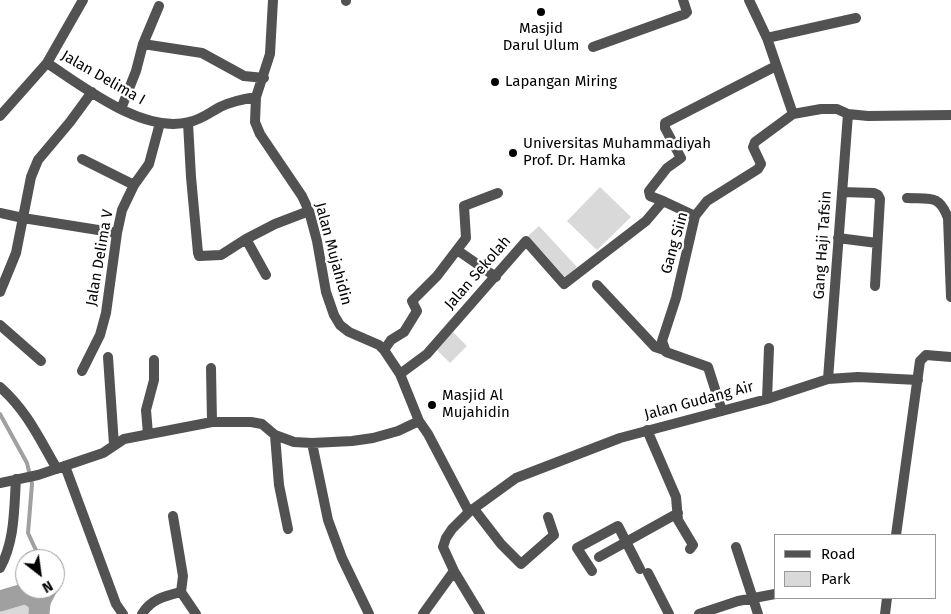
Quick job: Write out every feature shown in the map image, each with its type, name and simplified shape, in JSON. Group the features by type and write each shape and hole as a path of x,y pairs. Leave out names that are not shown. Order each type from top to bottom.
{"street":[{"path":"0,116 47,63 83,0"},
{"name":"Jalan Mujahidin","path":"273,0 270,54 264,78 256,97 255,122 260,134 298,190 309,211 317,241 326,292 334,315 340,325 349,332 378,345 384,350 400,374 419,421 472,510 521,564 554,535 548,517"},
{"path":"593,47 685,14 687,12 683,0"},
{"path":"749,0 767,38 793,114 821,109 837,109 848,114 868,116 951,115"},
{"path":"121,108 159,6"},
{"path":"767,38 856,18"},
{"path":"144,44 202,53 244,76 264,78"},
{"name":"Jalan Delima I","path":"47,63 121,108 140,118 160,123 188,123 238,100 256,97"},
{"path":"695,216 650,196 649,191 667,168 681,158 665,128 666,123 776,66"},
{"path":"0,292 16,253 31,177 38,160 92,92"},
{"name":"Gang Siin","path":"664,350 662,342 676,298 695,216 707,201 758,168 761,164 753,147 755,142 793,114"},
{"name":"Gang Haji Tafsin","path":"828,379 848,114"},
{"name":"Jalan Delima V","path":"82,371 100,335 106,313 122,210 134,185 149,164 160,123"},
{"path":"188,123 191,178 199,256 218,256 275,224 309,211"},
{"path":"82,159 134,185"},
{"path":"842,192 874,193 880,199 874,286"},
{"path":"384,350 391,340 404,332 417,311 412,301 434,280 466,238 464,206 498,193"},
{"path":"907,198 932,199 941,202 945,209 948,218 951,297"},
{"name":"Jalan Sekolah","path":"400,374 427,354 526,241 564,284 646,221 663,201"},
{"path":"0,213 117,233"},
{"path":"838,238 877,243"},
{"path":"246,239 266,275"},
{"path":"456,250 496,277"},
{"path":"597,285 655,347 710,369 722,411"},
{"path":"0,325 41,361"},
{"path":"767,399 769,348"},
{"path":"896,534 920,360 926,355 951,357"},
{"path":"108,358 114,445"},
{"path":"148,434 146,410 154,380 154,360"},
{"path":"211,368 212,422"},
{"name":"Jalan Gudang Air","path":"480,614 454,571 443,546 452,529 472,510 516,478 620,438 767,399 828,379 858,377 918,380"},
{"path":"0,387 28,417 61,468 116,604 123,614"},
{"path":"0,484 61,468 102,453 124,439 212,422 251,422 262,424 275,436 294,442 312,443 373,438 398,431 419,421"},
{"path":"647,430 676,497 678,520 692,545 690,549"},
{"path":"275,436 279,485 288,529"},
{"path":"312,443 328,520 342,558 369,614"},
{"path":"0,568 7,556 11,540 21,478"},
{"path":"599,557 678,513"},
{"path":"173,516 182,576 181,592 196,614"},
{"path":"592,571 577,548 618,526 669,614"},
{"path":"736,547 758,614"},
{"path":"423,614 454,571"},
{"path":"142,614 147,607 161,597 181,592"},
{"path":"699,614 738,601 774,594"},
{"path":"885,614 887,599"}],"green space":[{"path":"600,187 631,217 597,250 567,221"},
{"path":"539,226 577,267 565,277 528,236"},
{"path":"453,332 467,346 450,363 436,349"},
{"path":"16,599 32,599 38,603 36,614 0,614 0,605"}],"waterway":[{"path":"0,414 27,463 32,484 28,533 35,549"},
{"path":"0,601 27,593 40,603 39,614"},
{"path":"43,614 51,599"}],"place":[{"name":"Masjid Darul Ulum","path":"541,12"},
{"name":"Lapangan Miring","path":"495,82"},
{"name":"Universitas Muhammadiyah Prof. Dr. Hamka","path":"513,153"},
{"name":"Masjid Al Mujahidin","path":"432,405"}]}
